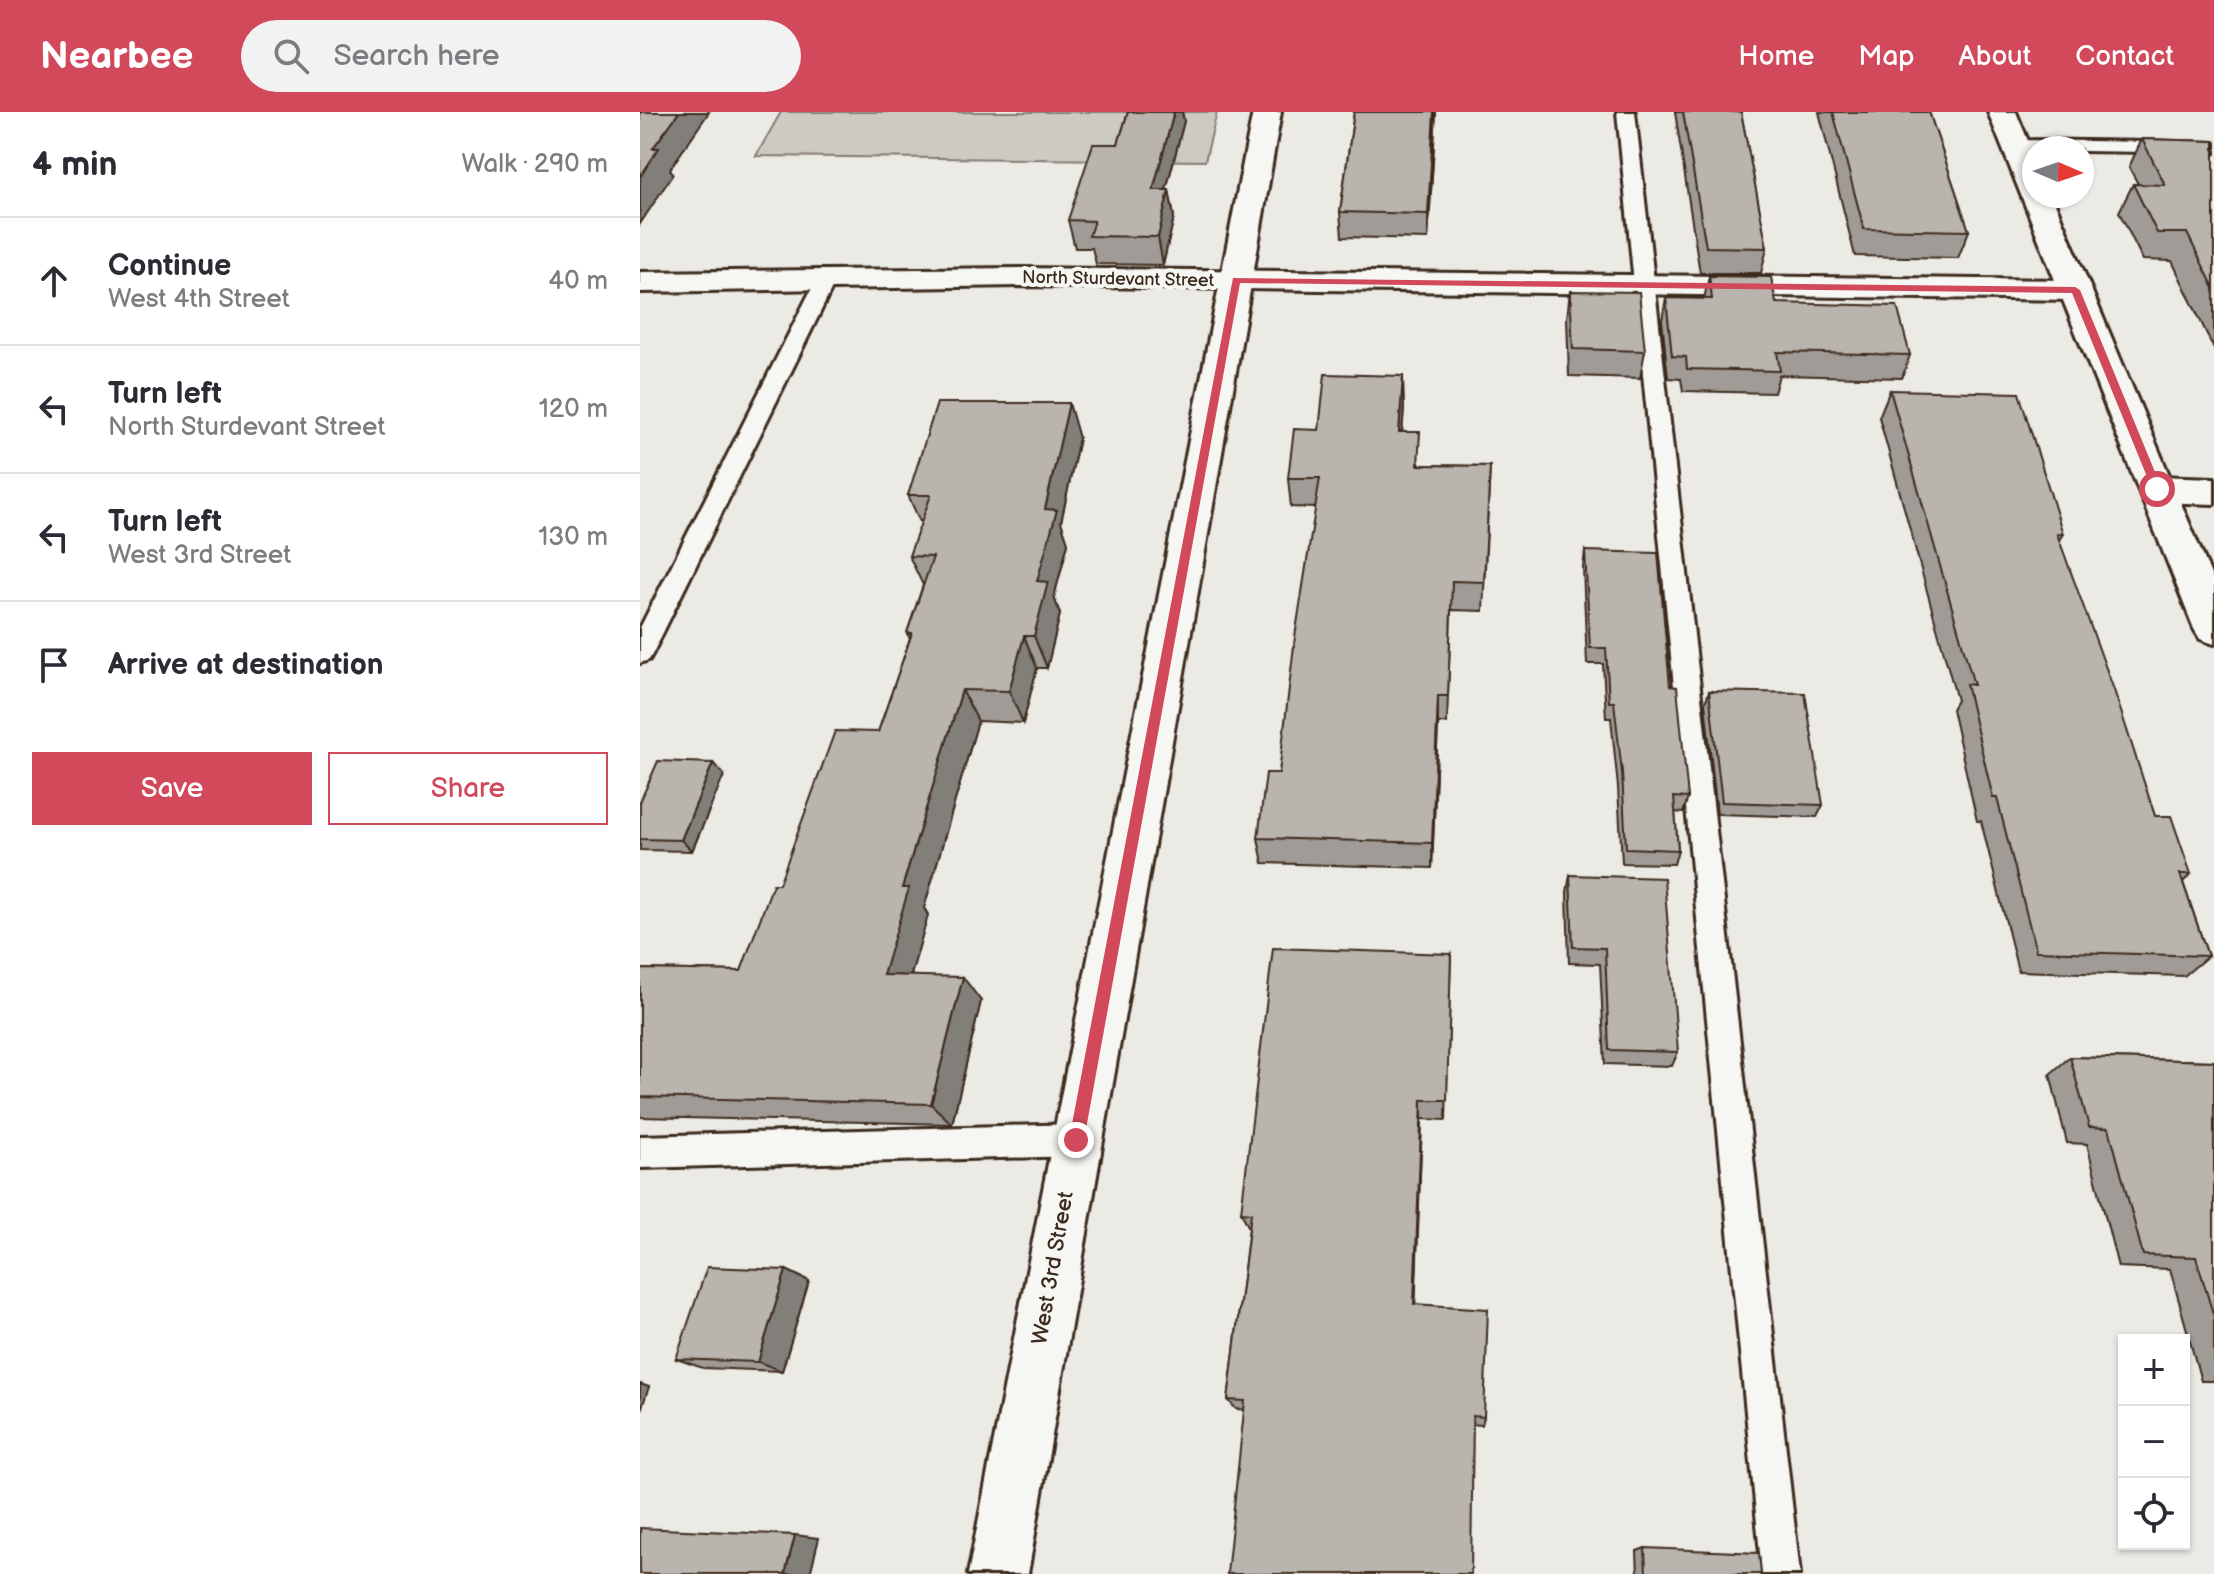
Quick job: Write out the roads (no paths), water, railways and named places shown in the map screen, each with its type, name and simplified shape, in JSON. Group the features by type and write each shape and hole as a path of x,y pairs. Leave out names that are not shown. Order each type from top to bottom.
{"main road":[{"name":"West 3rd Street","path":"998,1574 1267,112"},
{"path":"2002,112 2022,162"},
{"path":"2042,208 2214,629"},
{"name":"North Sturdevant Street","path":"640,282 1019,277 2075,290"},
{"path":"2157,489 2214,491"}],"lane":[{"path":"1626,112 1781,1574"},
{"path":"2015,145 2214,148"},
{"path":"640,653 826,280"},
{"path":"640,1152 1076,1140"}]}
